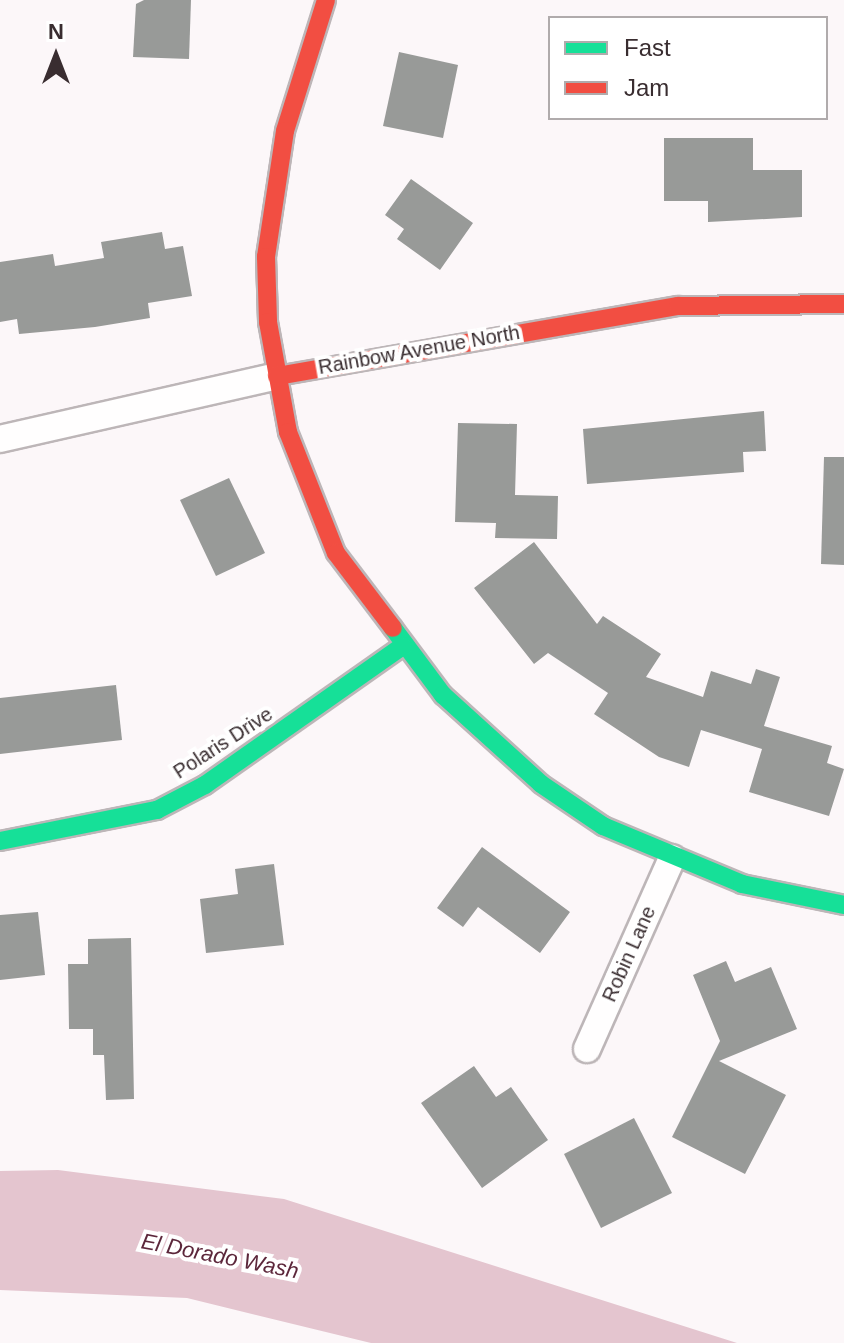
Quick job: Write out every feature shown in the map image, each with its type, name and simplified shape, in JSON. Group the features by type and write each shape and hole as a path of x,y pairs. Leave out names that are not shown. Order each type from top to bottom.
{"main road":[{"path":"326,0 272,195 267,309 277,376 309,496 359,589 443,695 541,784 603,826 672,858 742,884 844,905"},
{"name":"Rainbow Avenue North","path":"277,376 678,306 844,304"},
{"name":"Polaris Drive","path":"0,841 157,810 205,785 403,646"}],"street":[{"name":"Rainbow Avenue North","path":"0,439 277,376"},
{"name":"Robin Lane","path":"587,1049 672,858"}],"water":[{"name":"El Dorado Wash","path":"58,1170 284,1199 737,1343 371,1343 187,1298 0,1290 0,1171"}],"building":[{"path":"144,0 191,0 189,59 133,57 136,4"},
{"path":"399,52 458,65 443,138 383,126"},
{"path":"664,138 753,138 753,170 802,170 802,217 708,222 708,201 664,201"},
{"path":"411,179 473,223 440,270 397,239 404,229 385,215"},
{"path":"162,232 165,249 183,246 192,296 148,303 150,318 95,327 19,334 17,319 0,322 0,262 53,254 55,266 104,258 101,242"},
{"path":"764,411 766,451 743,452 744,472 587,484 583,429"},
{"path":"458,423 517,424 515,495 558,496 557,539 495,538 496,523 455,522"},
{"path":"824,457 844,457 844,565 821,564"},
{"path":"229,478 265,553 216,576 180,500"},
{"path":"534,542 597,624 603,616 661,654 646,677 703,697 711,671 751,684 756,669 780,677 764,726 832,746 827,763 844,769 829,816 749,792 762,749 701,730 689,767 659,757 594,714 608,693 548,653 534,664 474,588"},
{"path":"116,685 122,740 0,754 0,698"},
{"path":"482,847 570,912 540,953 478,907 463,927 437,908"},
{"path":"274,864 284,945 206,953 200,899 238,894 235,869"},
{"path":"38,912 45,975 0,980 0,915"},
{"path":"131,938 134,1099 106,1100 104,1055 93,1055 93,1029 69,1029 68,964 88,964 88,939"},
{"path":"726,961 735,982 771,967 797,1029 719,1061 786,1095 745,1174 672,1137 720,1041 693,975"},
{"path":"474,1066 496,1097 511,1087 548,1140 482,1188 421,1103"},
{"path":"634,1118 672,1193 601,1228 564,1154"}],"traffic: fast":[{"path":"393,628 443,695 541,784 603,826 742,884 844,905"},
{"path":"0,841 157,810 205,785 403,646"}],"traffic: jam":[{"path":"326,0 285,131 266,257 268,322 288,432 336,553 393,628"},
{"path":"277,376 678,306 844,304"}]}
